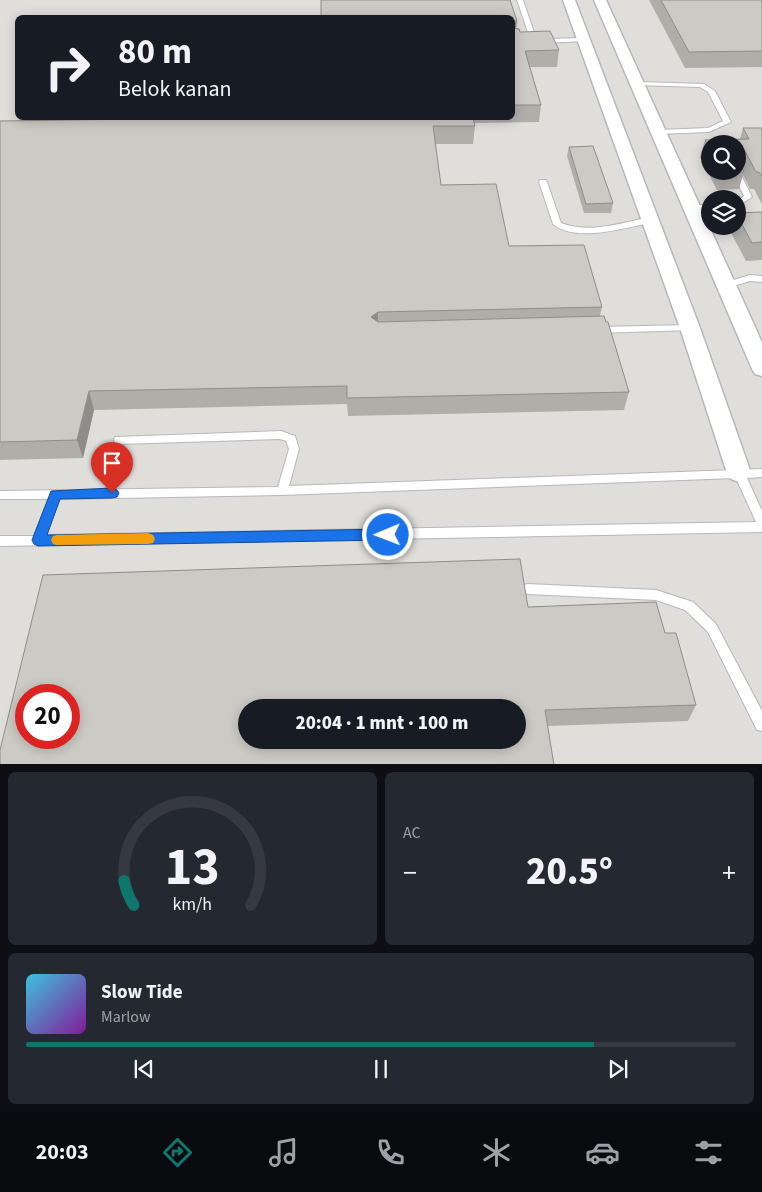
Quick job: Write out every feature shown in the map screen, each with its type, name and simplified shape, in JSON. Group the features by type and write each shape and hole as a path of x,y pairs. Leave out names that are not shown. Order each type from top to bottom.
{"street":[{"path":"569,0 690,328 739,473"},
{"path":"600,0 727,285 762,369"}],"lane":[{"path":"520,0 530,41 584,40"},
{"path":"638,84 702,85 711,91 727,122 709,130 659,132"},
{"path":"543,182 557,224 567,230 584,232 650,220"},
{"path":"692,207 701,207"},
{"path":"727,285 750,278 762,279"},
{"path":"592,330 690,328"},
{"path":"119,440 281,435 291,439 294,448 282,490"},
{"path":"0,541 762,526 739,473"},
{"path":"0,495 282,490 762,473"},
{"path":"38,540 56,494"},
{"path":"528,589 656,595 689,606 712,628 762,725"}],"shaded area":[{"path":"0,0 762,0 762,764 0,764"}],"building":[{"path":"321,0 510,0 515,15 321,15"},
{"path":"661,0 762,0 762,51 689,52"},
{"path":"515,28 519,29 520,32 550,31 559,50 525,51 541,105 515,105"},
{"path":"474,120 475,126 433,126 441,185 496,184 509,246 584,245 602,307 378,312 371,317 378,322 604,316 606,322 608,322 629,392 347,398 347,386 89,391 77,440 0,442 0,121"},
{"path":"743,128 762,128 762,176 759,172 756,172 746,153 746,139 749,139"},
{"path":"593,146 613,203 586,204 569,147"},
{"path":"762,212 762,242 752,243 746,232 746,213"},
{"path":"520,559 528,607 656,602 665,633 676,633 696,705 545,710 554,764 0,764 0,750 15,689 15,749 80,749 80,684 16,684 43,575"}],"slow traffic":[{"path":"57,540 148,539"}],"route":[{"path":"112,493 56,494 38,540 388,535"}]}
